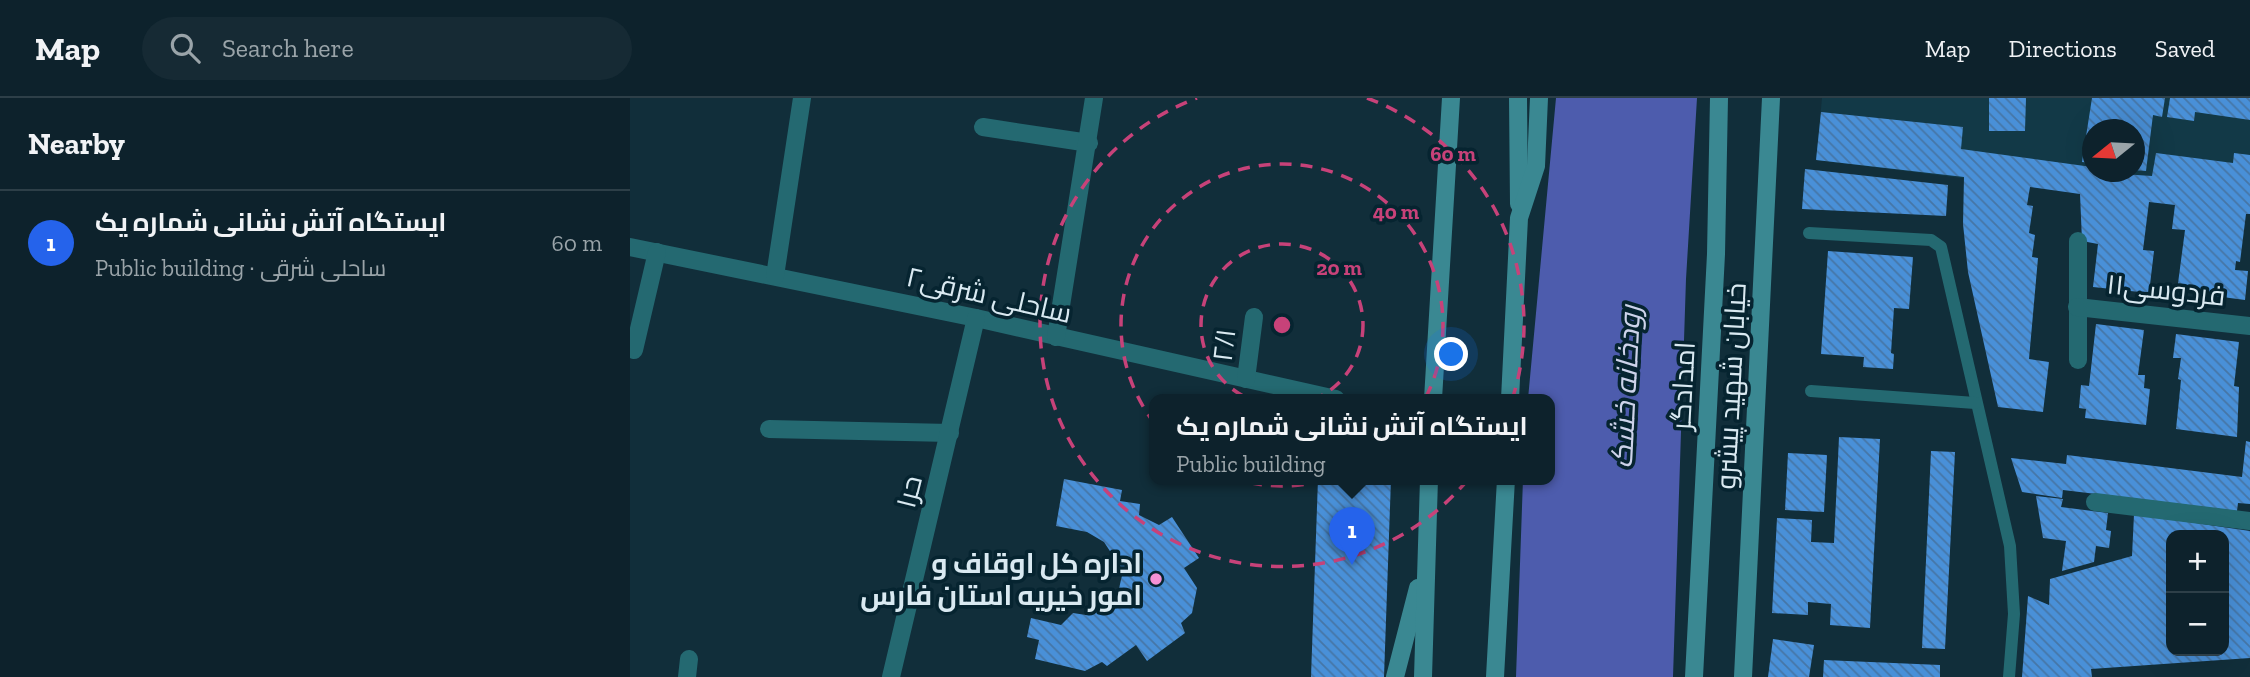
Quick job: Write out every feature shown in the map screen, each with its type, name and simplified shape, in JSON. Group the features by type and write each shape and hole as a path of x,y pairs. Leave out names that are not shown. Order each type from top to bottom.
{"main road":[{"path":"1433,394 1451,98"},
{"path":"1510,394 1519,218 1518,98"},
{"path":"1519,218 1536,166 1539,98"},
{"name":"امدادگر","path":"1694,677 1716,254 1720,98"},
{"name":"خیابان شهید پیشرو","path":"1743,677 1771,98"},
{"path":"1423,677 1429,485"},
{"path":"1494,677 1506,485"},
{"path":"1395,677 1426,557"}],"street":[{"path":"775,276 802,98"},
{"path":"1056,337 1094,98"},
{"path":"984,127 1088,143"},
{"path":"2078,241 2078,360"},
{"name":"ساحلی شرقی۲","path":"630,247 976,318 1314,394"},
{"path":"634,350 657,251"},
{"name":"فردوسی۱۱","path":"2077,307 2250,326"},
{"name":"۲/‍‍۱","path":"1246,379 1254,317"},
{"name":"حر۱","path":"891,677 976,318"},
{"path":"769,429 950,433"},
{"path":"2095,502 2250,521"}],"lane":[{"path":"1809,233 1931,240 1941,247 2010,546 2014,614 2009,677"},
{"path":"1811,390 1975,403"}],"shaded area":[{"path":"1822,98 2250,98 2250,214 1816,160"}],"water":[{"name":"رودخانه خشک","path":"1556,98 1697,98 1686,279 1673,677 1516,677 1523,485 1555,485 1555,394 1528,394"}],"building":[{"path":"1989,98 2026,98 2025,131 1989,131"},
{"path":"2092,98 2165,98 2162,117 2153,115 2146,171 2145,119 2089,119"},
{"path":"2170,98 2250,98 2250,120 2195,112 2194,121 2167,117"},
{"path":"1821,112 1963,127 1961,149 2082,166 2082,182 2145,182 2145,176 2152,176 2156,153 2233,163 2234,153 2250,155 2250,214 2246,214 2240,262 2236,261 2235,270 2248,271 2245,300 2177,291 2185,230 2172,229 2175,205 2149,202 2143,250 2154,251 2149,293 2093,287 2098,244 2082,241 2080,194 2030,187 2027,205 2033,206 2029,233 2035,235 2032,257 2038,258 2029,359 2049,362 2043,412 1998,407 1968,272 1963,224 1964,177 1816,160"},
{"path":"1805,169 1948,185 1946,216 1802,209"},
{"path":"1828,251 1913,257 1909,309 1894,308 1891,353 1894,354 1893,369 1863,367 1864,357 1821,354"},
{"path":"2096,324 2144,330 2138,375 2145,375 2144,388 2150,389 2146,425 2085,418 2086,409 2079,408 2081,385 2089,386"},
{"path":"2176,334 2239,342 2234,386 2239,387 2237,437 2176,429 2181,358 2173,358"},
{"path":"1839,437 1880,439 1870,628 1830,625 1831,604 1808,602 1808,615 1772,613 1777,518 1812,520 1811,542 1834,543"},
{"path":"2246,441 2250,442 2250,504 2238,503 2237,511 2063,490 2062,498 2022,492 2011,458 2066,464 2067,455 2242,477"},
{"path":"1931,451 1955,452 1945,649 1922,648"},
{"path":"1788,453 1827,455 1824,512 1785,510"},
{"name":"اداره کل اوقاف و امور خیریه استان فارس","path":"1064,479 1122,490 1120,501 1140,504 1139,515 1159,525 1172,517 1199,558 1184,568 1197,588 1192,613 1181,623 1185,633 1147,661 1136,645 1107,666 1102,662 1085,671 1035,659 1039,640 1027,637 1031,618 1061,625 1073,613 1086,615 1087,608 1118,593 1123,571 1104,542 1087,532 1056,526"},
{"path":"1318,485 1391,485 1384,677 1311,677"},
{"path":"2036,496 2063,499 2061,507 2108,513 2106,530 2111,531 2109,548 2096,546 2094,562 2062,571 2066,541 2043,538"},
{"path":"2134,514 2250,531 2250,658 2091,669 2092,677 2022,677 2028,596 2049,605 2050,579 2132,556"},
{"path":"1773,639 1814,645 1809,677 1768,677"},
{"path":"1824,660 1940,665 1940,677 1823,677"}],"place":[{"name":"ایستگاه آتش نشانی شماره یک","path":"1352,565"},
{"name":"اداره کل اوقاف و امور خیریه استان فارس","path":"1156,579"}]}
